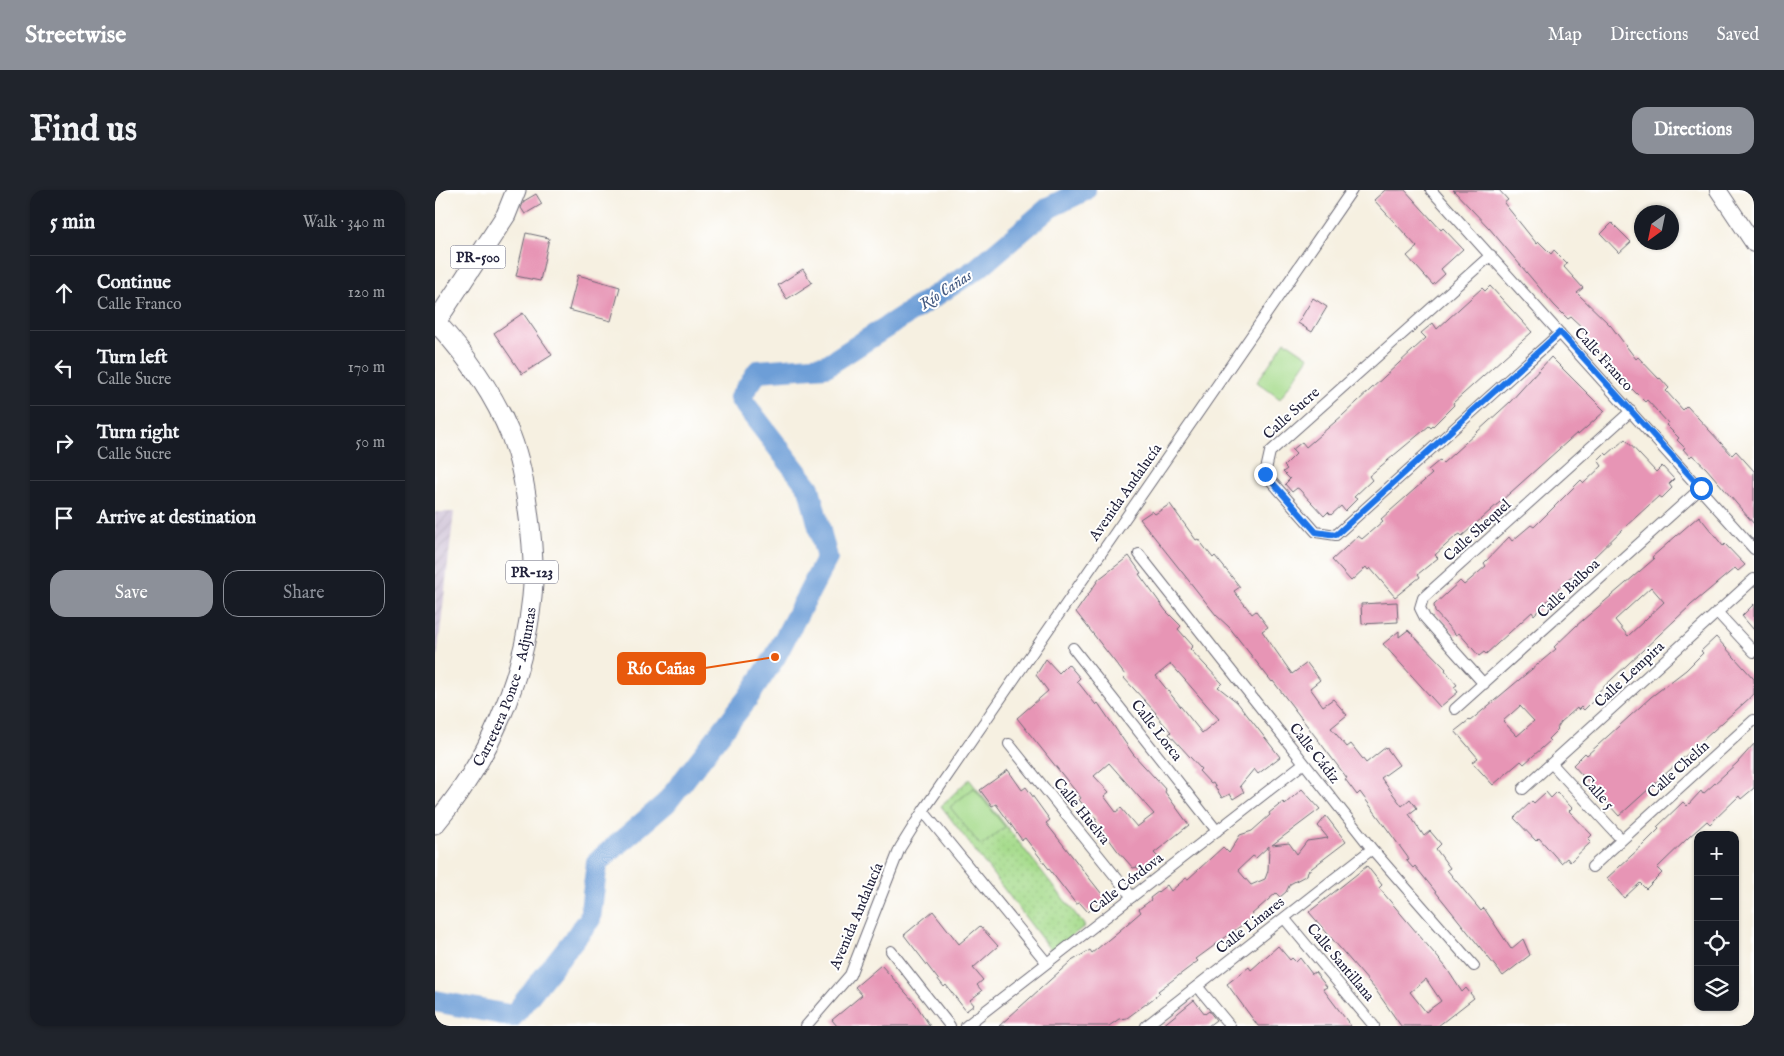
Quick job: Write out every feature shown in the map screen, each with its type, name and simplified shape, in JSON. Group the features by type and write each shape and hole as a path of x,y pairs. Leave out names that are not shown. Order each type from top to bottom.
{"highway":[{"name":"PR-500","path":"436,321 506,215 516,190"},
{"name":"Carretera Ponce - Adjuntas","path":"435,824 463,787 500,722 522,656 533,596 532,540 525,489 511,437 493,400 473,366 436,321"}],"main road":[{"path":"1718,190 1754,244"}],"street":[{"name":"Avenida Andalucía","path":"806,1026 849,975 900,848 923,811 1352,190"},
{"name":"Calle Franco","path":"1431,190 1754,548"},
{"name":"Calle Sucre","path":"1491,255 1271,452 1265,474 1316,532 1336,535 1560,332"},
{"name":"Calle Shequel","path":"1484,684 1425,618 1420,608 1423,598 1631,411"},
{"name":"Calle Balboa","path":"1455,709 1701,488"},
{"name":"Calle Cádiz","path":"1139,554 1372,848 1474,966"},
{"name":"Calle Lempira","path":"1523,789 1553,765 1754,579"},
{"path":"1717,612 1754,652"},
{"name":"Calle Lorca","path":"1073,648 1217,831"},
{"name":"Calle Chelín","path":"1592,867 1754,720"},
{"name":"Calle Huelva","path":"1009,744 1131,897"},
{"name":"Calle Córdova","path":"966,1026 1304,763"},
{"name":"Calle 5","path":"1553,765 1621,839"},
{"path":"923,811 1047,963"},
{"name":"Calle Linares","path":"1146,1026 1372,848"},
{"name":"Calle Santillana","path":"1284,918 1374,1026"},
{"path":"891,951 951,1026"},
{"path":"1197,986 1230,1026"}],"shaded area":[{"path":"435,512 454,512 435,675"}],"green space":[{"path":"1285,341 1309,357 1280,399 1257,382"},
{"path":"969,779 1085,926 1051,951 941,806"},
{"path":"974,788 1005,827 981,846 950,807"}],"building":[{"path":"1385,190 1405,190 1441,230 1443,228 1463,249 1441,269 1445,274 1433,285 1407,256 1417,247 1374,200"},
{"path":"1453,190 1499,190 1508,200 1504,203 1537,244 1539,242 1551,254 1554,250 1567,263 1564,267 1583,288 1577,293 1611,326 1636,359 1638,357 1660,378 1669,388 1666,391 1683,410 1687,406 1732,455 1736,451 1754,471 1754,524 1706,468 1692,455 1690,457 1683,449 1685,448 1677,440 1679,438 1666,425 1668,423 1647,400 1645,402 1618,375 1583,332 1585,330 1571,317 1568,319 1554,305 1489,228"},
{"path":"536,194 542,204 525,214 521,208 524,201"},
{"path":"1612,223 1631,242 1619,253 1601,234"},
{"path":"526,233 549,238 540,281 516,276"},
{"path":"803,269 812,283 787,299 778,285"},
{"path":"578,275 620,287 611,321 569,310"},
{"path":"1490,286 1532,332 1453,403 1454,405 1431,428 1429,426 1369,476 1372,480 1354,497 1357,499 1345,511 1341,506 1331,515 1328,512 1324,516 1299,489 1297,488 1292,492 1285,484 1290,479 1283,472 1287,469 1284,466 1296,454 1292,450 1302,442 1306,447 1343,415 1426,338 1421,333 1433,323 1437,329 1482,288 1485,291"},
{"path":"1313,298 1327,307 1312,332 1298,323"},
{"path":"523,313 552,355 522,374 494,333"},
{"path":"1551,357 1605,411 1578,435 1577,433 1462,536 1460,534 1455,537 1435,555 1438,558 1418,574 1420,577 1395,597 1370,568 1368,570 1366,567 1351,581 1332,560 1358,536 1362,539 1383,521 1381,519 1432,474 1428,470 1440,460 1443,463 1510,402"},
{"path":"1625,439 1656,472 1662,466 1674,479 1669,484 1672,488 1662,498 1659,496 1625,527 1591,560 1593,563 1583,572 1581,570 1564,583 1534,615 1532,612 1486,654 1484,652 1479,656 1459,633 1456,635 1435,612 1434,605 1460,581 1464,585 1486,566 1484,563 1509,537 1512,541 1531,525 1534,527 1581,480 1584,483 1602,466 1598,460 1605,453 1607,455"},
{"path":"1170,504 1196,540 1198,539 1213,558 1215,556 1240,587 1234,591 1252,614 1256,611 1268,627 1262,631 1292,674 1307,663 1320,680 1310,688 1323,706 1333,699 1347,715 1331,728 1347,747 1351,744 1366,763 1386,747 1399,765 1381,778 1402,806 1410,799 1417,808 1409,814 1424,836 1430,831 1441,844 1436,849 1450,868 1447,870 1481,911 1484,908 1511,949 1523,939 1530,955 1503,976 1415,866 1413,868 1406,860 1409,859 1360,792 1357,795 1345,779 1347,778 1273,681 1229,627 1216,615 1140,519 1152,511 1155,514"},
{"path":"1699,516 1723,546 1725,544 1745,565 1738,571 1735,568 1691,605 1595,695 1597,697 1584,710 1581,707 1578,710 1577,708 1561,722 1558,729 1548,739 1550,741 1524,764 1521,761 1493,785 1472,762 1478,758 1455,731 1470,721 1556,649 1554,647 1576,626 1654,559 1652,557","holes":["1651,587 1664,602 1628,636 1615,620","1520,706 1534,721 1517,736 1503,721"]},
{"path":"1129,556 1141,573 1139,574 1166,611 1181,626 1178,629 1193,646 1190,649 1222,683 1218,687 1237,702 1280,757 1258,774 1254,769 1240,786 1244,792 1233,799 1230,794 1222,798 1213,783 1211,784 1199,771 1201,769 1169,734 1171,732 1156,713 1123,677 1125,675 1076,612 1099,579","holes":["1171,664 1219,719 1202,733 1156,676"]},
{"path":"1397,602 1398,622 1362,624 1361,604"},
{"path":"1754,604 1754,630 1742,616"},
{"path":"1408,630 1446,669 1457,685 1454,687 1458,692 1440,707 1383,644 1399,631 1399,637"},
{"path":"1716,637 1754,679 1754,694 1619,816 1573,765 1585,753 1587,755 1651,697 1686,670 1703,653 1701,651"},
{"path":"1046,659 1059,673 1068,664 1080,678 1077,681 1096,705 1098,703 1133,754 1166,790 1165,792 1189,825 1154,853 1159,858 1142,873 1137,867 1133,868 1117,850 1095,820 1097,819 1079,800 1081,798 1017,718 1048,691 1036,675","holes":["1109,763 1154,814 1137,827 1121,808 1116,812 1104,796 1109,792 1094,776"]},
{"path":"1754,744 1754,788 1741,799 1739,796 1710,824 1707,821 1694,831 1657,868 1662,873 1646,889 1640,883 1624,898 1607,878 1659,829 1657,827 1683,802 1687,806 1701,791 1703,794 1737,763"},
{"path":"1008,770 1022,790 1026,787 1050,820 1046,823 1105,898 1088,912 1080,903 1076,904 1025,838 1022,840 996,804 992,806 980,790"},
{"path":"1302,789 1320,809 1272,845 1289,843 1297,854 1307,841 1328,838 1318,826 1326,816 1346,842 1308,871 1307,875 1290,884 1286,892 1280,897 1276,893 1251,915 1253,917 1196,959 1198,961 1158,991 1160,993 1150,1001 1127,1018 1119,1019 1109,1026 999,1026 1070,962 1090,950 1092,953 1119,931 1141,912 1139,909 1151,900 1150,898 1167,885 1171,891 1186,878 1188,879 1223,847 1229,853 1240,835 1252,831 1270,815 1269,813 1283,802 1285,804","holes":["1269,846 1268,871 1265,879 1251,885 1238,870 1253,856 1256,858"]},
{"path":"1546,792 1551,798 1557,792 1572,808 1569,811 1592,835 1588,839 1591,842 1570,862 1567,858 1561,863 1539,838 1536,841 1514,818 1532,801 1534,803"},
{"path":"1367,866 1382,885 1379,888 1445,966 1462,992 1466,988 1474,998 1438,1026 1401,1026 1375,989 1309,912","holes":["1426,979 1441,1001 1426,1012 1410,992"]},
{"path":"933,911 959,944 980,926 998,946 973,968 983,980 977,985 982,991 970,1000 974,1005 966,1011 946,985 944,987 904,935"},
{"path":"1278,946 1290,960 1292,958 1296,962 1300,958 1312,974 1315,972 1327,987 1323,989 1351,1026 1258,1026 1227,984 1249,967 1251,970"},
{"path":"881,965 915,1003 930,1026 837,1026 832,1020 862,995 855,987"},
{"path":"1194,1000 1205,1014 1209,1011 1216,1020 1208,1026 1162,1026"}],"waterway":[{"name":"Río Cañas","path":"435,1001 513,1016 590,919 597,862 666,803 747,699 775,657 827,558 809,488 740,398 758,371 826,366 978,268 1050,207 1085,190"}],"place":[{"name":"Río Cañas","path":"775,657"}],"route":[{"path":"1265,474 1316,532 1336,535 1560,332 1701,488"}]}
